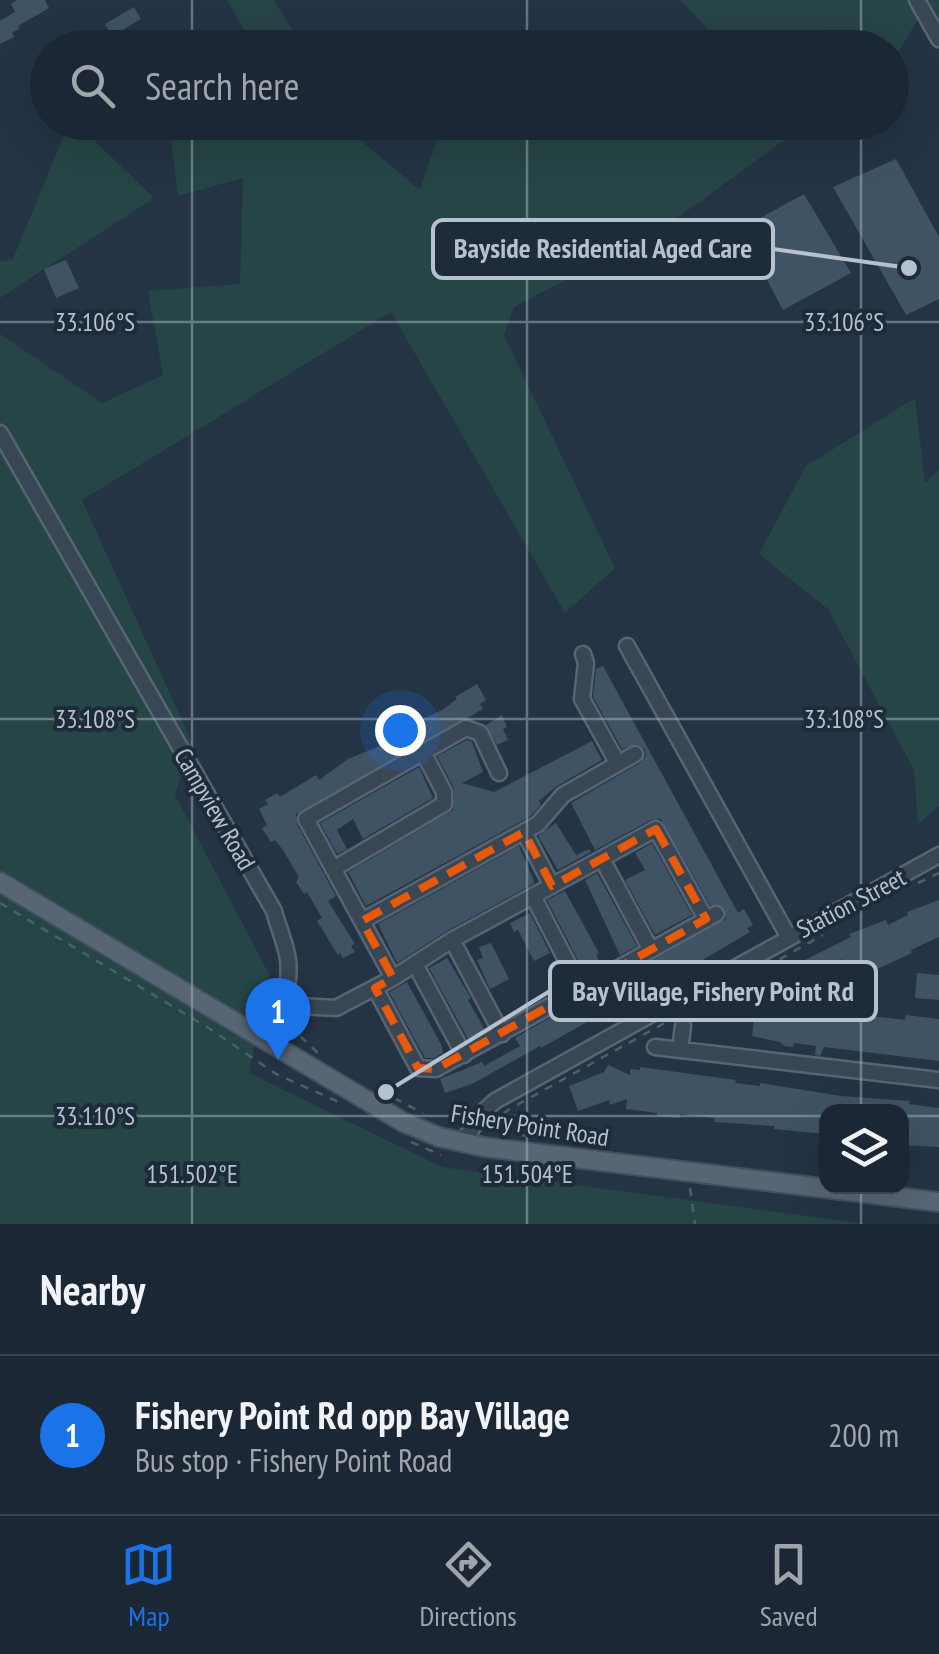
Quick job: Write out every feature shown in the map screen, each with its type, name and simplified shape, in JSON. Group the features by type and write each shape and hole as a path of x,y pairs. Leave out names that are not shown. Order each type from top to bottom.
{"main road":[{"name":"Fishery Point Road","path":"0,882 404,1122 453,1141 939,1202"}],"street":[{"path":"917,0 939,39"},
{"name":"Campview Road","path":"0,434 274,912 288,962 282,1005 272,1030 262,1037"},
{"path":"627,646 788,936"},
{"path":"583,654 586,663 582,699 618,764"},
{"path":"394,978 306,818 466,728 474,729 484,739 498,773"},
{"path":"333,869 444,804 444,792 423,752"},
{"path":"362,921 524,832 550,813 563,795 634,754"},
{"path":"282,1005 336,1008 394,978 452,940 656,830 711,916 436,1069 418,1068 375,988"},
{"path":"524,832 552,886"},
{"name":"Station Street","path":"453,1141 496,1102 939,855"},
{"path":"602,859 651,950"},
{"path":"534,898 581,990"},
{"path":"452,940 502,1034"},
{"path":"415,964 464,1054"},
{"path":"680,1050 689,1023"},
{"path":"656,1047 939,1080"}],"path":[{"path":"908,888 939,873"},
{"path":"0,904 226,1038 276,1074 342,1103"},
{"path":"496,1129 496,1120 508,1110 830,932"},
{"path":"689,1023 695,1006"},
{"path":"292,1018 301,1037 320,1056"},
{"path":"386,1094 430,1117"},
{"path":"400,1136 441,1155 453,1141 448,1120 464,1115 496,1129 560,1140"},
{"path":"687,1172 695,1224"}],"highlighted area":[{"path":"656,829 706,919 436,1069 418,1068 375,988 393,978 362,921 524,832 552,886"}],"green space":[{"path":"227,0 274,0 293,30 244,30"},
{"path":"680,0 939,0 939,38 923,11 909,34 909,30 709,30"},
{"path":"62,140 94,140 154,198 0,298 0,262 13,259"},
{"path":"171,140 360,140 420,190 437,140 785,140 659,231 514,307 504,335 615,568 565,613 391,312 82,500 192,742 175,795 270,976 249,1073 442,1167 866,1224 0,1224 0,334 102,403 163,375 148,291 240,284 243,178 178,196"},
{"path":"915,398 925,483 939,469 939,806 918,824 914,770 828,609 759,554 806,466"}],"building":[{"path":"17,0 45,0 49,8 18,26 12,33 14,37 0,44 0,21 15,12 11,4"},
{"path":"134,7 141,19 122,30 108,30 105,24"},
{"path":"896,159 939,237 939,299 906,315 833,187"},
{"path":"804,194 851,273 783,310 740,229"},
{"path":"66,260 79,288 56,298 44,269"},
{"path":"603,666 738,913 744,909 753,925 747,928 750,932 696,964 677,969 647,990 642,982 624,991 628,998 614,1007 472,1084 445,1093 440,1079 482,1062 484,1066 520,1046 515,1038 726,919 722,906 710,905 661,819 651,820 595,850 571,803 640,763 646,755 644,748 636,744 622,749 593,697 596,669"},
{"path":"477,684 486,700 480,704 483,709 296,814 297,824 336,896 328,901 355,944 351,946 355,952 343,958 317,921 322,918 307,892 304,894 296,882 299,877 283,850 275,840 271,842 262,828 267,825 259,809 277,793 280,797 316,775 319,780 348,759 387,743 403,728 442,710"},
{"path":"502,715 508,740 497,745 486,725"},
{"path":"467,740 472,742 483,772 462,783 494,792 592,741 602,760 557,786 539,801 541,805 531,816 366,906 348,872 453,810 454,788 437,756"},
{"path":"419,767 433,798 363,839 353,819 337,830 347,849 337,854 320,823"},
{"path":"556,823 576,855 589,849 591,852 558,870 538,836"},
{"path":"652,843 692,915 655,935 625,880 645,870 635,853"},
{"path":"519,846 535,883 397,963 378,924"},
{"path":"597,873 637,946 620,955 585,880"},
{"path":"565,891 599,953 596,954 601,965 585,974 547,900"},
{"path":"939,900 939,937 911,950 912,953 851,981 842,959 824,969 827,975 808,986 805,981 794,986 787,974 797,968 795,965 851,937 849,934 886,920 888,925 908,915 907,912"},
{"path":"530,913 550,953 534,961 518,930 514,932 510,923"},
{"path":"491,943 509,979 490,989 477,960 483,958 479,947"},
{"path":"447,958 485,1030 468,1039 429,968"},
{"path":"917,973 939,975 939,1000 915,998"},
{"path":"407,982 442,1046 443,1053 434,1058 425,1058 389,992"},
{"path":"837,994 847,996 845,1009 863,1011 863,1015 939,1019 939,1061 824,1047 820,1056 815,1055 816,1046 784,1046 752,1036 756,1002 835,1010"},
{"path":"608,1065 630,1075 630,1069 640,1067 736,1080 735,1083 910,1101 819,1104 819,1133 714,1122 715,1118 680,1114 680,1118 657,1116 626,1109 627,1099 610,1105 609,1100 578,1111 569,1086 604,1072"},
{"path":"909,1104 939,1108 939,1147 909,1145"}],"place":[{"name":"Bayside Residential Aged Care","path":"909,268"},
{"name":"Fishery Point Rd opp Bay Village","path":"278,1060"},
{"name":"Bay Village, Fishery Point Rd","path":"386,1092"}]}
